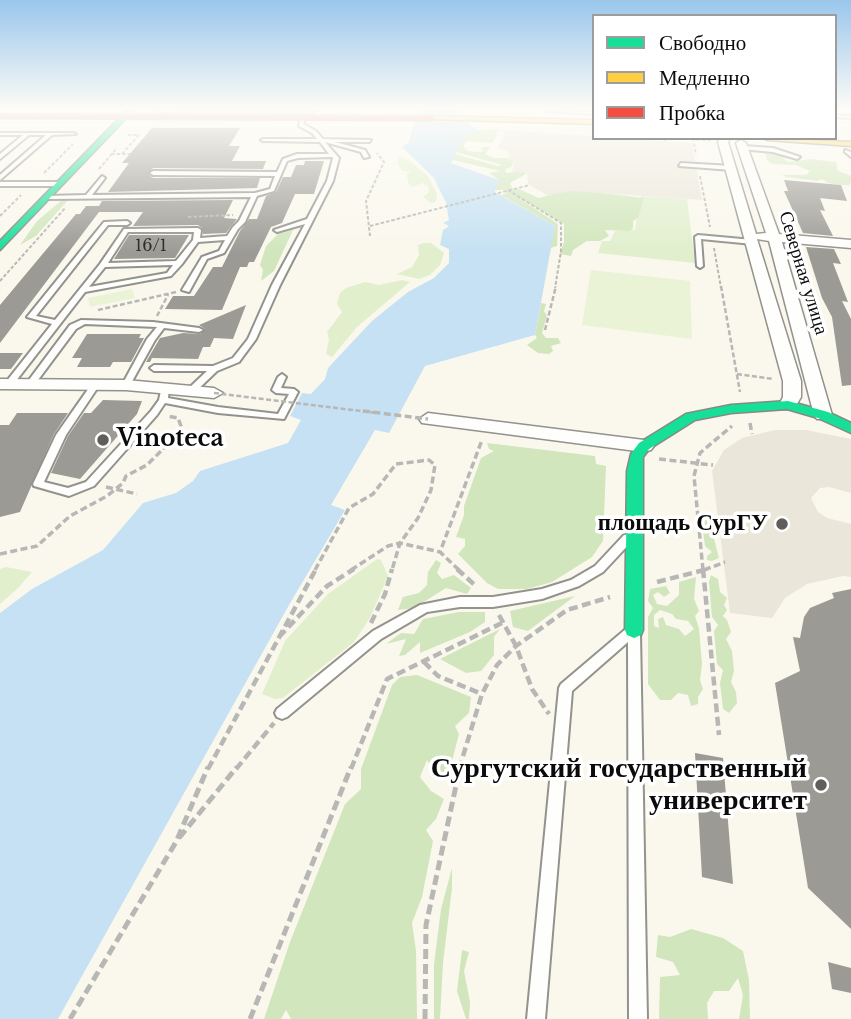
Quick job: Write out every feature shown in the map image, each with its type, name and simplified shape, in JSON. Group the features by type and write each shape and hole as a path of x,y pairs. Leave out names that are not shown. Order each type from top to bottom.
{"main road":[{"path":"0,247 85,158"},
{"path":"634,630 634,471 636,457 644,446 691,417 709,411 751,416 788,405 823,415 851,429"}],"street":[{"path":"728,158 792,381 792,397 788,405"},
{"name":"Северная улица","path":"746,158 774,237 823,415"},
{"path":"752,239 774,237 851,244"},
{"path":"4,384 94,387 126,385 164,394 191,391 214,393"},
{"path":"432,418 486,428 644,446"}],"lane":[{"path":"0,178 24,158"},
{"path":"47,197 255,195 272,190 285,160 292,158"},
{"path":"191,391 214,369 236,360 252,339 336,164 336,158"},
{"path":"681,165 732,168"},
{"path":"153,173 278,174"},
{"path":"229,181 234,174"},
{"path":"88,196 102,178"},
{"path":"0,184 59,184"},
{"path":"186,290 204,258 222,251 255,195"},
{"path":"277,230 307,221"},
{"path":"60,321 31,317 106,223 127,223"},
{"path":"4,384 85,290 126,230 198,230 196,240 169,275 85,290"},
{"path":"700,266 698,237 752,239"},
{"path":"196,240 229,238"},
{"path":"103,264 180,263"},
{"path":"770,302 794,304"},
{"path":"29,386 74,327 84,322 199,330"},
{"path":"126,385 157,325"},
{"path":"780,343 805,346"},
{"path":"154,368 214,369"},
{"path":"94,387 61,435 38,484 69,492 90,484 154,413 164,394 218,410 281,417 294,392 276,390 282,377"},
{"path":"282,713 377,635 424,608 460,602 493,602 542,594 575,583 599,569 635,532"},
{"path":"536,1019 566,688 634,630"},
{"path":"634,630 638,1019"}],"path":[{"path":"0,216 57,158"},
{"path":"370,236 366,201 384,162 381,158"},
{"path":"697,158 739,385 751,416 752,434"},
{"path":"370,226 530,185"},
{"path":"509,190 561,223 561,251 545,330"},
{"path":"183,218 246,214"},
{"path":"60,321 186,290"},
{"path":"157,325 168,294"},
{"path":"214,393 432,418"},
{"path":"0,554 37,546 70,516 116,489 126,476 147,465 164,448 165,441 182,429 178,418 154,413"},
{"path":"719,735 694,476 696,463 707,446 732,426 751,416"},
{"path":"440,552 486,428"},
{"path":"129,442 164,448"},
{"path":"69,1019 176,842 217,747 349,508 373,494 396,464 429,460 435,465 431,490 418,518 400,543 385,594 359,650"},
{"path":"90,484 137,494"},
{"path":"273,644 327,586 388,546 400,543 440,552 493,602 516,646 532,689 560,732"},
{"path":"425,1019 425,925 455,784 482,694 496,665 516,646 567,610 634,587 702,571 725,562"},
{"path":"250,1019 387,679 502,623"},
{"path":"424,662 438,676 482,694"},
{"path":"176,842 282,713"}],"green space":[{"path":"398,158 401,158 428,176 437,194 436,202 431,203 423,197 429,192 428,186 422,183 412,187 408,183 407,174 411,172 403,171 398,165"},
{"path":"454,158 468,158 502,165 476,158 512,158 514,162 511,167 505,169 506,173 525,171 526,174 510,183 513,189 539,198 569,189 644,198 638,218 633,221 630,231 605,230 609,236 600,241 587,241 573,250 571,256 560,254 564,242 564,224 516,196 558,224 557,246 550,248 555,226 501,195 507,193 506,190 495,190 499,180 489,173 500,171 453,160"},
{"path":"766,158 783,158 788,162 811,159 836,162 838,171 851,176 851,182 849,185 841,185 822,179 817,181 786,177 782,175 806,175 810,171 796,165 772,164"},
{"path":"641,196 687,199 695,263 598,253 602,241 610,241 615,231 635,230"},
{"path":"62,200 68,200 36,236 20,245 37,221"},
{"path":"293,230 274,271 261,281 263,270 260,265 266,246 278,234"},
{"path":"431,243 444,253 440,265 430,275 419,279 397,274 412,267 419,255 418,245"},
{"path":"591,270 690,281 692,339 582,325"},
{"path":"402,280 410,282 357,327 332,357 326,354 329,339 327,332 342,312 337,304 340,293 346,288 365,282 379,285"},
{"path":"132,289 135,298 90,307 88,298"},
{"path":"541,303 546,304 544,311 547,316 542,333 546,338 558,338 561,343 551,346 553,351 549,354 538,353 527,345 537,338 535,335"},
{"path":"487,443 595,456 596,464 606,466 603,541 592,557 552,582 527,589 498,589 487,583 458,554 465,546 465,539 456,537 464,515 464,506 481,458 494,451 489,449"},
{"path":"712,518 717,522 714,539 719,558 712,561 707,560 707,556 712,552 705,546 703,531 704,520"},
{"path":"377,559 381,560 388,576 370,618 354,642 283,698 275,699 262,694 285,641 328,594"},
{"path":"436,560 441,563 437,573 442,579 454,575 471,588 467,594 446,588 414,608 398,610 403,597 419,593 427,585 428,572"},
{"path":"6,567 32,572 0,604 0,569"},
{"path":"711,575 718,579 720,592 727,598 724,605 727,610 723,616 731,632 726,639 732,651 734,671 731,682 737,703 729,713 723,709 720,683 723,670 717,664 714,631 718,625 712,617 709,582"},
{"path":"696,577 694,599 699,611 695,616 699,628 702,664 700,680 703,689 698,697 698,704 691,706 688,695 678,693 671,700 660,700 648,684 648,617 653,608 648,601 650,589 666,586 670,593 664,597 658,592 653,595 657,604 667,606 679,595 679,582","holes":["660,610 672,614 676,619 688,621 694,629 685,636 679,629 666,625 663,617 658,619 659,628 654,626 654,615"]},
{"path":"575,596 528,631 513,627 510,611"},
{"path":"459,612 485,612 485,622 470,632 420,653 420,642 405,655 399,656 406,639 386,644 401,633 414,634 423,619"},
{"path":"500,629 494,637 494,655 481,671 466,673 440,659"},
{"path":"417,675 471,697 469,713 455,726 459,734 448,776 436,774 427,760 420,777 431,791 444,799 436,819 426,830 433,841 422,897 412,923 416,951 417,1019 291,1019 286,1010 281,1019 264,1019 290,942 345,804 361,789 361,769 392,685 400,677"},
{"path":"452,868 440,1019 434,1019 434,965 441,909"},
{"path":"691,929 723,938 743,951 749,980 750,1019 739,1019 743,995 738,978 729,991 714,991 707,1003 708,1019 659,1019 660,977 680,975 673,962 656,957 658,935 670,937"},
{"path":"462,950 469,952 464,971 470,1002 469,1019 466,1019 457,991"}],"shaded area":[{"path":"508,158 695,158 702,200 572,191 547,195 528,184 527,173 512,172 515,161 508,160"},
{"name":"площадь СурГУ","path":"775,430 806,430 851,439 851,493 829,487 820,488 811,498 818,512 827,518 851,524 851,577 843,576 807,584 785,598 772,618 730,613 712,471 724,450 742,438"}],"water":[{"path":"413,158 454,158 451,163 499,180 495,192 555,226 535,335 425,366 389,433 375,430 331,505 345,510 289,605 58,1019 0,1019 0,613 32,589 103,550 143,503 176,493 193,481 200,471 288,443 301,420 290,416 302,393 311,394 325,379 328,368 372,321 408,292 434,278 449,263 449,249 440,245 443,230 449,226 443,223 449,220 446,203 434,178"}],"building":[{"path":"127,158 234,158 232,161 266,161 263,169 153,168 148,174 153,178 260,178 257,188 108,192 129,163 122,163"},
{"path":"305,161 324,161 314,194 295,194 282,223 271,227 254,262 249,262 247,267 240,267 222,310 165,309 173,296 194,296 213,267 222,267 240,231 249,219 257,219 266,196 276,192 283,177 291,177 296,165 304,165"},
{"path":"784,180 841,185 847,201 820,198 825,211 820,210 833,236 803,233 784,191 788,191"},
{"path":"233,200 224,218 237,219 226,233 203,234 198,225 133,226 143,212 99,212 0,343 0,305 76,214 80,214 86,206 99,206 102,201"},
{"path":"129,235 189,235 175,258 114,259"},
{"path":"806,247 834,249 841,264 833,263 848,302 842,301 851,319 851,385 842,386 832,317 822,298"},
{"path":"246,305 233,339 214,338 210,347 203,347 198,359 152,358 150,362 146,362 160,338 183,333 200,334 205,329 199,325"},
{"path":"87,334 141,334 139,338 144,338 131,362 113,362 110,367 77,367 82,358 72,358"},
{"path":"0,353 23,353 11,369 0,369"},
{"path":"103,400 142,401 137,414 80,479 51,473 68,436 84,413 91,413"},
{"path":"17,413 68,413 54,434 20,512 0,517 0,425 9,425"},
{"name":"Сургутский государственный университет","path":"851,589 851,929 808,888 775,683 800,671 793,637 800,638 804,617 810,608 834,598 832,593"},
{"path":"695,753 723,758 733,884 702,877"},
{"path":"828,962 851,968 851,993 832,989"}],"traffic: fast":[{"path":"0,247 86,158"},
{"path":"634,630 634,471 636,457 644,446 691,417 731,409 788,405 823,415 851,429"}],"place":[{"name":"Vinoteca","path":"103,440"},
{"name":"площадь СурГУ","path":"782,524"},
{"name":"Сургутский государственный университет","path":"821,785"}]}
